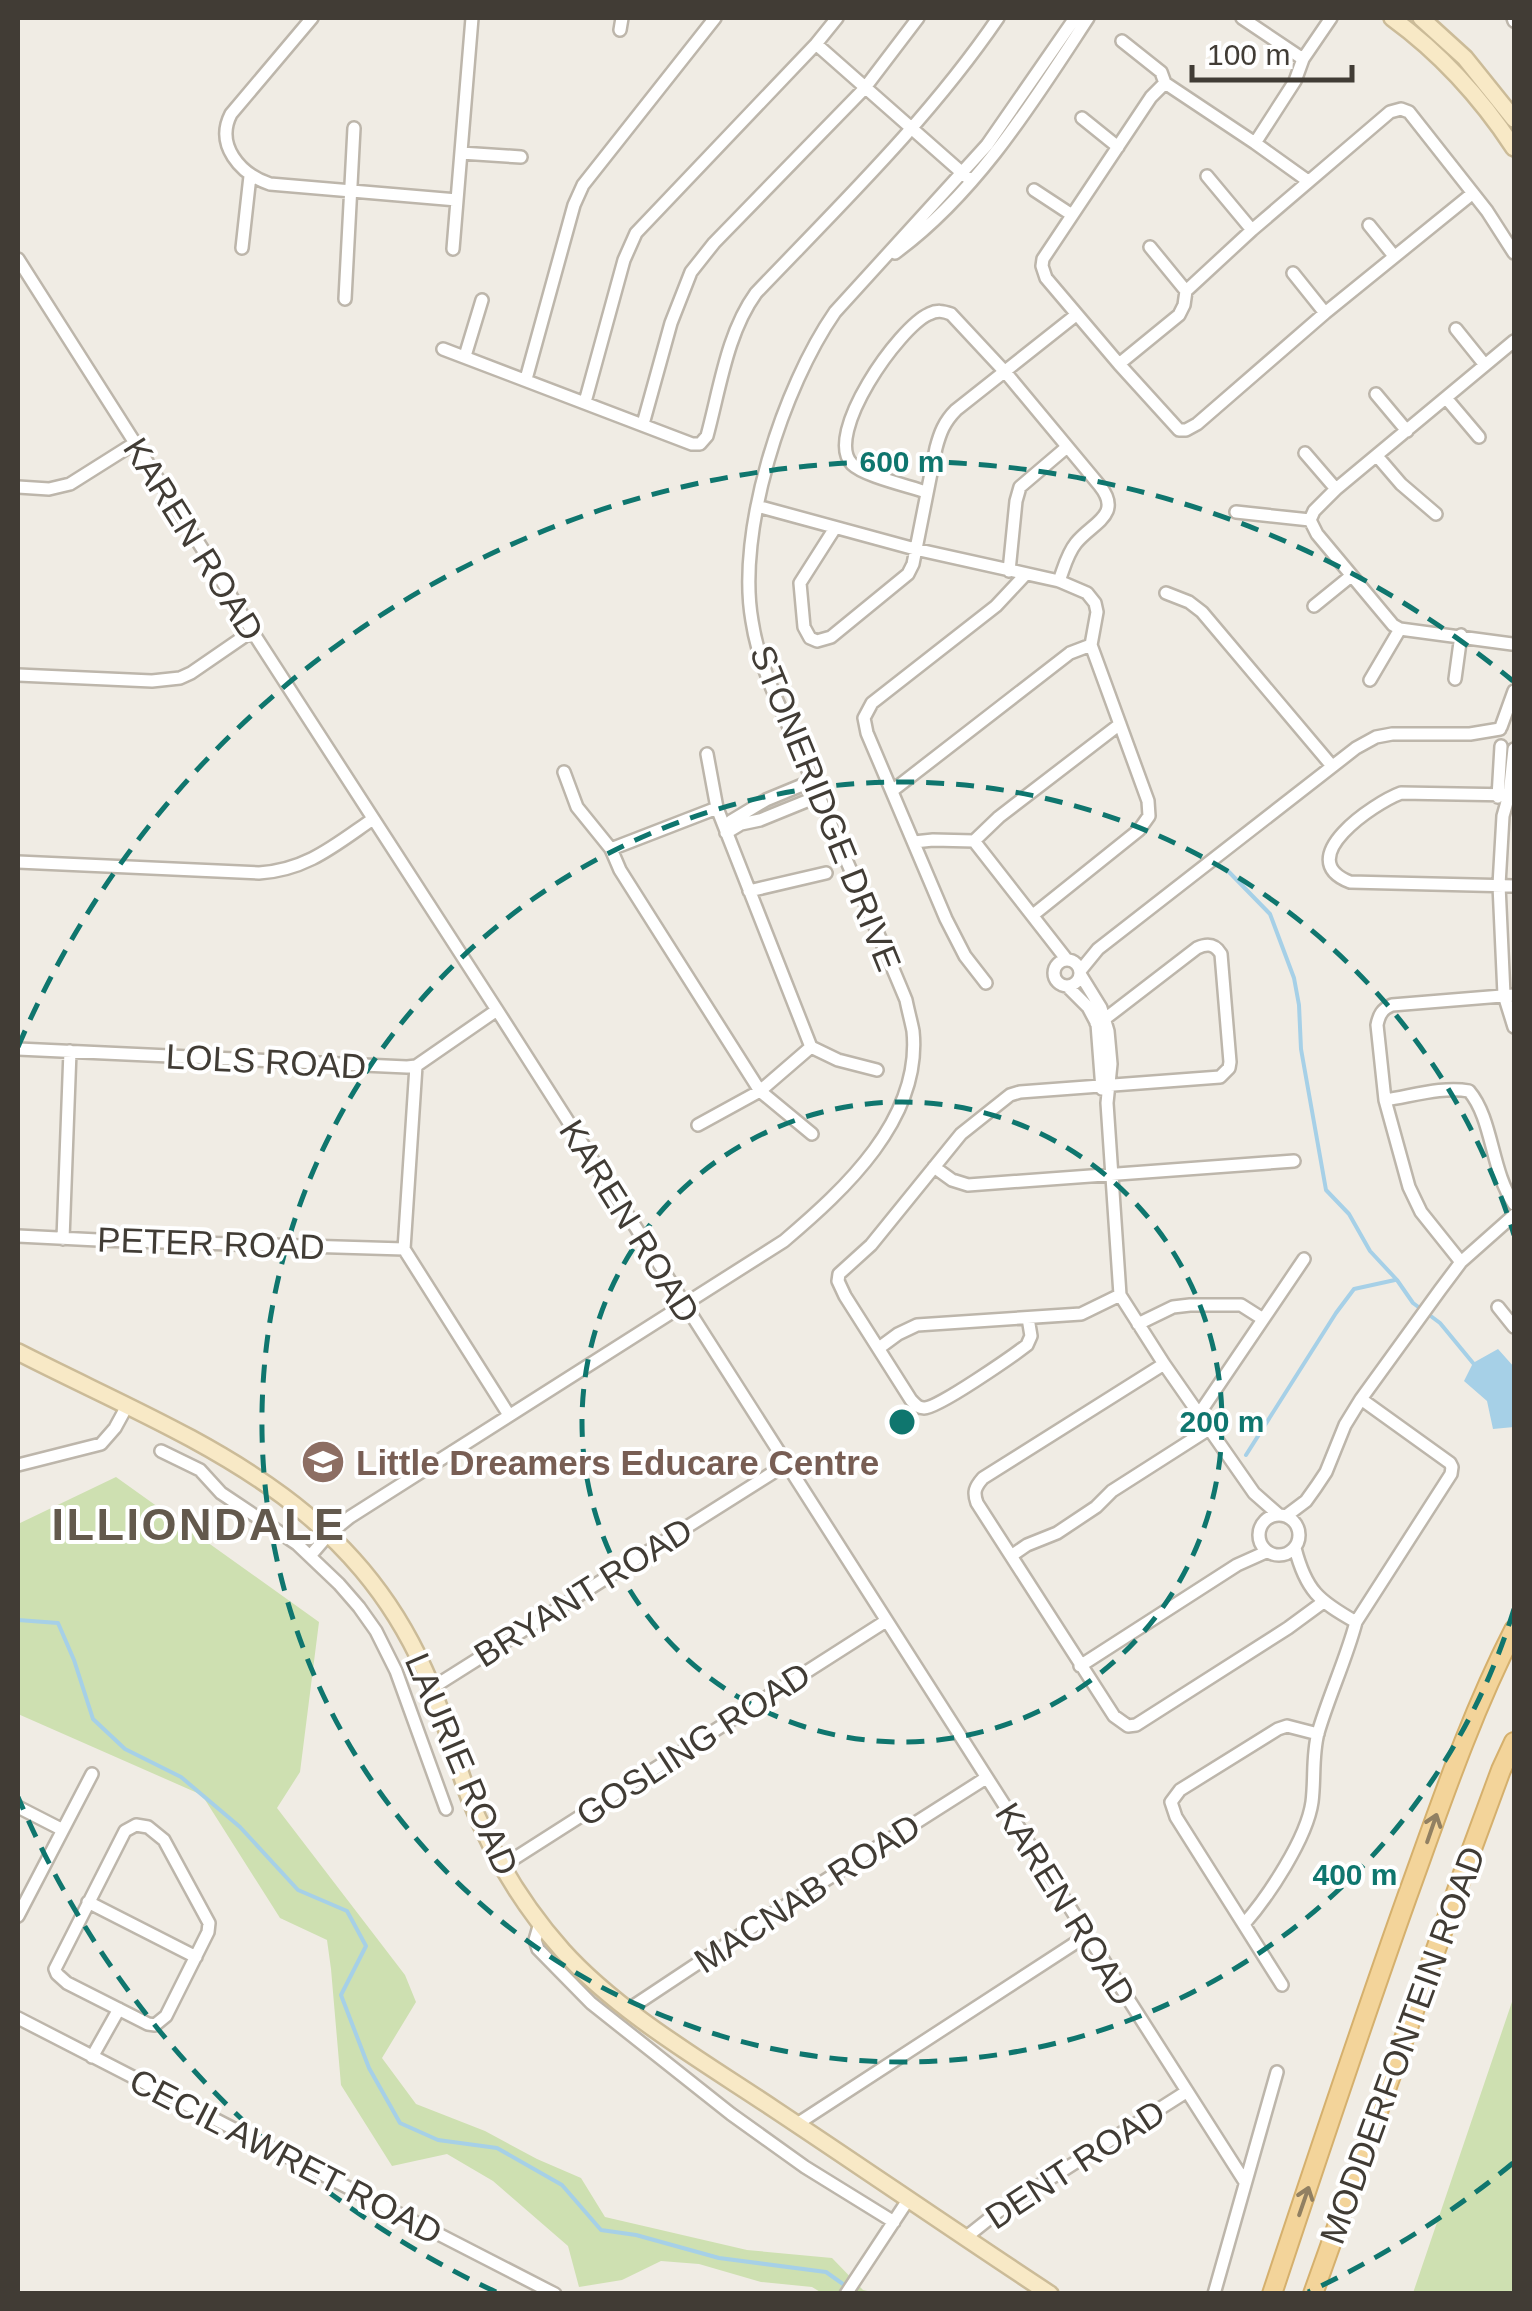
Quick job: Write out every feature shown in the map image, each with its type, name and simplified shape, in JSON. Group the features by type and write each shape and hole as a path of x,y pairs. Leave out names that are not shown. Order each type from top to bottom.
{"main road":[{"path":"1392,18 1450,68 1514,148"},
{"path":"1421,18 1465,58 1514,118"},
{"name":"LAURIE ROAD","path":"18,1352 128,1406 266,1482 315,1520 359,1565 399,1620 432,1688 468,1794 501,1867 540,1923 586,1974 703,2062 1050,2294"},
{"name":"MODDERFONTEIN ROAD","path":"1270,2294 1456,1760 1514,1630"},
{"name":"MODDERFONTEIN ROAD","path":"1313,2294 1514,1742"}],"street":[{"path":"312,18 231,114 225,133 234,160 250,176 270,184 457,200"},
{"path":"453,249 472,18"},
{"path":"526,379 578,193 715,18"},
{"path":"585,402 628,248 636,233 837,18"},
{"path":"643,424 671,324 691,272 714,243 864,88 918,18"},
{"path":"443,349 696,445 703,442 747,305 913,129 998,18"},
{"name":"STONERIDGE DRIVE","path":"310,1556 350,1517 758,1258 811,1218 860,1168 897,1113 912,1059 913,1032 906,1000 766,671 754,632 748,581 756,506 808,356 835,312 875,268 922,232 958,197 967,177 1075,18"},
{"name":"STONERIDGE DRIVE","path":"967,177 1034,99 1088,18"},
{"path":"1242,18 1303,59"},
{"path":"1256,143 1295,81 1303,59 1332,18"},
{"path":"1122,41 1161,72 1165,83 1308,181"},
{"path":"816,44 967,177"},
{"path":"1165,83 1118,146 1043,258 1042,266 1046,278 1076,315 1179,430 1197,424 1473,193"},
{"path":"1119,364 1178,315 1186,290 1390,112 1409,112 1514,253"},
{"path":"1082,118 1118,146"},
{"path":"346,299 354,128"},
{"path":"461,153 520,157"},
{"path":"242,248 250,176"},
{"path":"1208,176 1252,230"},
{"path":"1034,190 1072,215"},
{"path":"1368,226 1394,256"},
{"path":"1150,247 1186,290"},
{"name":"KAREN ROAD","path":"20,268 1245,2182"},
{"path":"1293,274 1325,313"},
{"path":"465,356 482,300"},
{"path":"926,492 864,471 848,459 846,436 870,378 922,318 940,311 951,314 1006,372 1105,491 1109,505 1104,518 1070,551 1059,581"},
{"path":"829,526 799,588 804,627 817,642 831,638 906,578 913,564 926,492 946,421 1076,315"},
{"path":"1456,328 1486,366"},
{"path":"1310,520 1336,489 1514,341"},
{"path":"1376,394 1406,431"},
{"path":"1446,398 1480,437"},
{"path":"18,487 49,489 70,484 135,443"},
{"path":"1009,571 1020,487 1066,446"},
{"path":"1305,453 1336,489"},
{"path":"1377,456 1401,484 1436,514"},
{"path":"756,506 915,549 1059,581 1082,590 1094,603 1097,620 1091,646 1150,810 1146,823 1032,915"},
{"path":"1236,512 1310,520"},
{"path":"1310,520 1317,534 1393,625 1514,645"},
{"path":"986,983 965,956 946,920 864,718 867,710 996,606 1025,575"},
{"path":"1314,606 1351,576"},
{"path":"1166,592 1202,612 1332,766"},
{"path":"1370,680 1400,629"},
{"path":"18,674 152,681 180,678 252,631"},
{"path":"1455,679 1460,635"},
{"path":"892,791 1070,652 1091,646"},
{"path":"1507,747 1497,739 1505,727 1514,691"},
{"path":"914,842 974,841 999,817 1120,724"},
{"path":"1101,1021 1056,979 1356,748 1376,737 1392,734 1470,734 1505,727"},
{"path":"1470,734 1507,747"},
{"path":"1507,747 1500,886 1514,1026"},
{"path":"707,754 717,808 811,1048 877,1070"},
{"path":"564,772 577,807 611,849 620,870 760,1090 812,1134"},
{"path":"725,829 766,800 812,781"},
{"path":"1507,795 1401,793 1390,797 1334,840 1328,859 1343,880 1350,882 1514,886"},
{"path":"725,829 760,820 819,796"},
{"path":"611,849 717,808"},
{"path":"18,862 284,871 320,854 373,819"},
{"path":"974,841 1053,944 1057,957 1071,966 1101,1021 1120,1296 1254,1493 1296,1524 1299,1536 1295,1548 1301,1571 1322,1602 1356,1622"},
{"path":"749,891 826,872"},
{"path":"1028,1318 1027,1345 944,1400 925,1408 911,1400 840,1288 839,1274 871,1245 962,1134 1010,1094 1214,1079 1225,1073 1230,1062 1222,954 1214,946 1198,948 1101,1021"},
{"path":"1066,986 1077,981 1071,966"},
{"path":"1461,1262 1415,1202 1385,1100 1377,1025 1385,1008 1392,1005 1509,995"},
{"name":"LOLS ROAD","path":"18,1049 416,1066 497,1010"},
{"path":"698,1126 760,1090 811,1048"},
{"path":"63,1239 70,1051"},
{"path":"416,1066 404,1248 509,1415"},
{"path":"1385,1100 1436,1091 1470,1091 1480,1108 1501,1181 1514,1204"},
{"path":"934,1166 952,1180 968,1185 1294,1161"},
{"path":"1298,1530 1306,1501 1326,1472 1345,1425 1361,1400 1461,1262 1514,1215"},
{"name":"PETER ROAD","path":"18,1236 404,1248"},
{"path":"1199,1414 1304,1260"},
{"path":"879,1348 918,1325 1082,1314 1120,1296"},
{"path":"1138,1324 1173,1307 1190,1305 1241,1306 1263,1319"},
{"path":"1498,1307 1514,1326"},
{"path":"1164,1364 976,1486 977,1503 1080,1666 1114,1716 1128,1726 1136,1725 1322,1602"},
{"path":"1244,1924 1306,1825 1318,1734 1356,1622 1446,1483 1452,1467 1361,1400"},
{"path":"18,1465 101,1444 128,1406"},
{"path":"1010,1556 1057,1533 1096,1507 1112,1491 1209,1429"},
{"path":"162,1451 200,1470 221,1492 310,1556 359,1607 388,1654 446,1809"},
{"name":"BRYANT ROAD","path":"432,1688 785,1465"},
{"path":"1254,1493 1263,1523"},
{"path":"1301,1571 1268,1550 1258,1535 1263,1523 1306,1501"},
{"path":"1080,1666 1237,1566 1268,1550 1285,1555 1295,1548"},
{"name":"GOSLING ROAD","path":"501,1867 886,1621"},
{"path":"1282,1985 1176,1817 1171,1802 1180,1790 1278,1729 1288,1726 1318,1734"},
{"path":"18,1916 92,1774"},
{"name":"MACNAB ROAD","path":"628,2009 986,1778"},
{"path":"18,1807 61,1829"},
{"path":"136,1825 148,1827 164,1840 210,1923 161,2022 148,2024 67,1983 57,1974 55,1969 88,1902 125,1831 136,1825"},
{"path":"88,1902 196,1957"},
{"path":"540,1923 535,1940 538,1950 591,2004 780,2150 894,2222"},
{"path":"797,2124 1086,1936"},
{"path":"92,2057 119,2009"},
{"name":"CECIL AWRET ROAD","path":"18,2018 555,2294"},
{"path":"689,2081 703,2062"},
{"path":"1214,2294 1277,2072"},
{"name":"DENT ROAD","path":"965,2238 999,2211 1186,2092"},
{"path":"846,2294 908,2200"}],"green space":[{"path":"116,1477 319,1622 300,1772 277,1808 405,1975 416,2002 382,2058 416,2104 485,2131 581,2178 605,2217 747,2250 832,2258 863,2290 877,2293 822,2293 812,2287 761,2282 699,2264 661,2261 622,2280 579,2287 568,2246 493,2181 447,2154 392,2166 341,2085 327,1940 280,1918 202,1795 18,1714 18,1524"},
{"path":"1514,1996 1514,2293 1413,2293"}],"water":[{"path":"1498,1349 1514,1367 1514,1427 1493,1429 1487,1401 1464,1381 1473,1363"}],"waterway":[{"path":"1229,872 1270,914 1294,978 1301,1049 1326,1190 1349,1214 1370,1251 1421,1309"},
{"path":"1246,1455 1354,1289 1395,1280"},
{"path":"1428,1314 1473,1363"},
{"path":"18,1620 58,1623 93,1719 125,1749 181,1777 240,1827 298,1890 347,1911 366,1946 341,1995 369,2068 400,2123 438,2140 497,2148 562,2185 601,2230 636,2235 719,2258 826,2272 857,2294"}],"place":[{"name":"Little Dreamers Educare Centre","path":"323,1462"}],"district":[{"name":"ILLIONDALE","path":"199,1524"}]}
